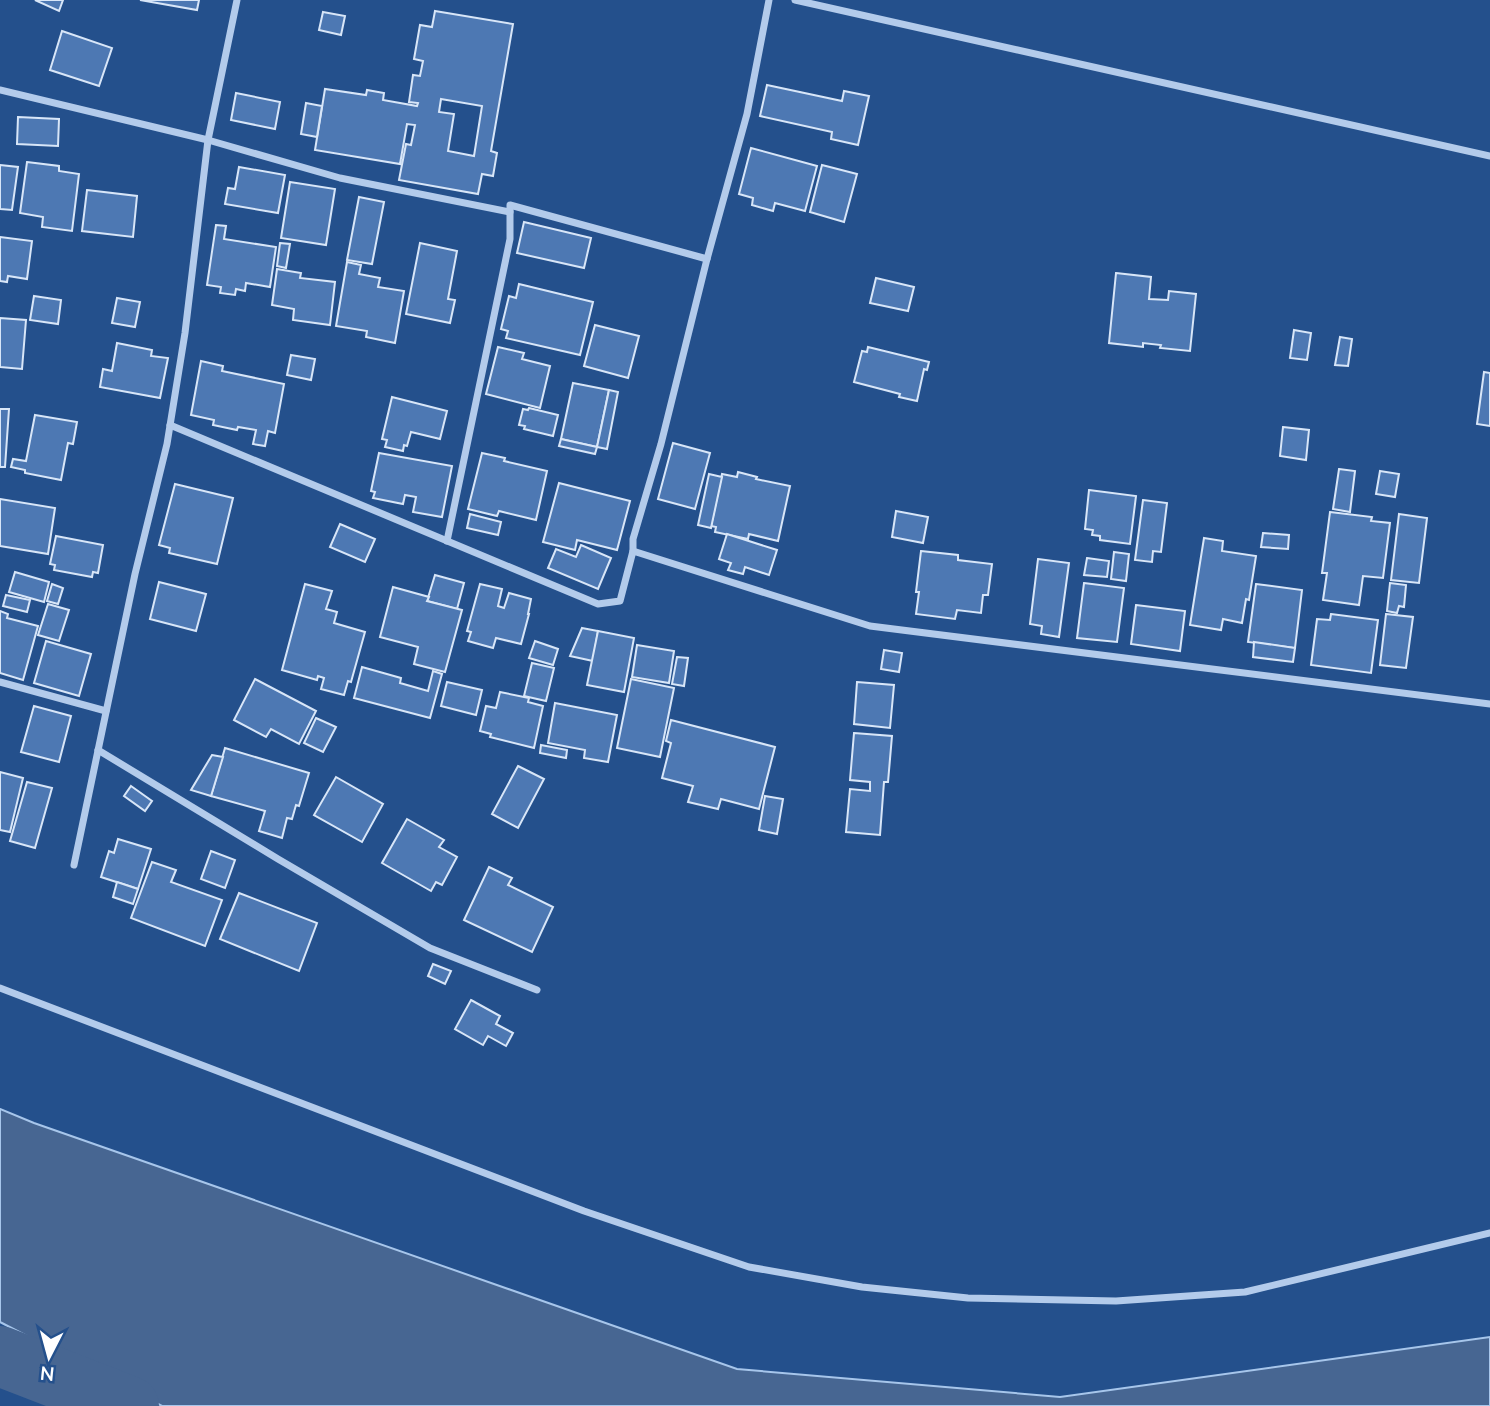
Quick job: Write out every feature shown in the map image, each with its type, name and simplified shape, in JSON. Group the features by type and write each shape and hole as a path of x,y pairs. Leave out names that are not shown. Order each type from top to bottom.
{"street":[{"path":"74,865 135,574 170,425 185,333 208,140 237,0"},
{"path":"170,425 598,604 620,601 634,551 633,540 661,444 747,114 769,0"},
{"path":"796,0 1490,156"},
{"path":"0,90 208,140 340,178 510,212"},
{"path":"447,541 510,239 510,205 707,260"},
{"path":"634,551 870,626 1490,704"},
{"path":"0,682 106,710"},
{"path":"98,750 430,948 537,990"},
{"path":"0,988 584,1211 749,1267 862,1287 968,1298 1116,1301 1245,1292 1490,1233"}],"water":[{"path":"0,1109 737,1369 1060,1397 1490,1337 1490,1406 162,1406 0,1322"}],"building":[{"path":"35,0 63,0 59,11"},
{"path":"140,0 199,0 197,10"},
{"path":"435,11 513,24 491,151 497,153 493,176 482,174 478,194 399,180 406,144 411,145 415,125 407,124 400,164 315,150 325,89 366,95 367,90 384,93 383,100 417,106 418,103 409,102 413,75 420,76 423,61 414,59 420,25 432,27","holes":["441,99 482,106 474,156 448,151 454,114 439,112"]},
{"path":"323,12 345,16 341,35 319,30"},
{"path":"62,31 112,48 99,86 50,70"},
{"path":"767,85 842,101 844,91 869,96 858,145 831,139 832,132 760,116"},
{"path":"236,93 280,102 275,129 231,120"},
{"path":"306,103 322,106 317,137 301,134"},
{"path":"18,117 59,119 58,146 17,144"},
{"path":"751,148 817,166 805,211 775,203 773,211 752,205 753,198 739,194"},
{"path":"27,162 59,166 59,171 79,174 72,231 42,227 43,217 20,213"},
{"path":"0,165 18,167 12,210 0,209"},
{"path":"822,165 857,174 844,222 810,212"},
{"path":"239,167 285,175 278,213 225,204 228,188 235,189"},
{"path":"290,182 335,189 326,245 281,238"},
{"path":"87,190 137,196 133,237 82,231"},
{"path":"359,197 384,202 372,264 347,260"},
{"path":"524,222 591,238 584,268 517,253"},
{"path":"216,225 226,226 224,239 276,247 270,287 246,283 245,291 236,289 235,295 220,293 221,287 207,285"},
{"path":"0,237 32,241 27,279 8,276 7,282 0,281"},
{"path":"280,243 290,244 286,268 277,266"},
{"path":"420,243 457,251 448,299 455,300 450,323 406,314"},
{"path":"347,262 361,265 359,274 380,278 378,287 404,291 395,343 366,337 367,331 336,326"},
{"path":"277,269 301,273 300,278 335,282 330,325 293,320 294,309 272,305"},
{"path":"1116,273 1151,277 1149,299 1168,300 1169,291 1196,294 1190,351 1143,343 1143,347 1109,343"},
{"path":"876,278 914,287 908,311 870,303"},
{"path":"519,284 593,302 580,355 506,338 508,331 501,329 509,296 516,298"},
{"path":"34,296 61,300 58,324 30,320"},
{"path":"117,298 140,302 135,327 112,323"},
{"path":"0,318 26,320 22,369 0,367"},
{"path":"595,325 639,336 628,378 584,366"},
{"path":"1294,330 1311,333 1307,360 1290,358"},
{"path":"1340,337 1352,339 1348,366 1335,365"},
{"path":"117,343 152,350 151,356 168,358 160,398 100,387 103,369 112,371"},
{"path":"498,347 524,353 522,359 550,366 540,408 486,394"},
{"path":"868,347 929,362 927,370 924,369 917,401 854,382 862,351 867,352"},
{"path":"291,355 315,359 311,380 287,375"},
{"path":"201,361 223,366 222,371 284,384 275,433 268,431 265,446 253,444 256,430 238,427 237,430 213,425 214,420 191,415"},
{"path":"1484,372 1490,373 1490,426 1477,424"},
{"path":"573,383 609,390 597,447 561,439"},
{"path":"609,390 618,392 607,449 597,447"},
{"path":"392,397 447,411 440,439 411,432 403,451 385,447 387,440 382,439"},
{"path":"0,409 9,409 5,467 0,467"},
{"path":"523,409 558,415 553,436 524,429 525,426 519,425"},
{"path":"35,415 77,422 73,444 68,443 61,480 25,473 25,470 11,467 13,459 26,461"},
{"path":"1283,427 1309,430 1306,460 1280,456"},
{"path":"561,439 597,447 595,454 559,446"},
{"path":"673,443 710,453 695,509 658,499"},
{"path":"379,453 452,466 442,517 413,512 416,497 405,495 403,504 373,498 375,492 371,491"},
{"path":"482,453 547,471 536,520 499,511 497,516 468,509"},
{"path":"1339,469 1355,471 1350,512 1333,509"},
{"path":"1380,471 1399,474 1395,497 1376,494"},
{"path":"738,472 790,486 778,541 749,534 748,539 715,532 716,527 711,526 722,474 737,477"},
{"path":"709,474 722,477 711,528 698,525"},
{"path":"559,483 630,501 617,550 577,540 575,550 543,542"},
{"path":"175,484 233,498 217,564 169,553 170,548 159,545"},
{"path":"1089,490 1136,496 1130,544 1100,540 1100,536 1092,535 1093,530 1085,529"},
{"path":"0,499 55,508 48,554 0,546"},
{"path":"1143,500 1167,503 1161,552 1153,551 1152,562 1135,560"},
{"path":"896,511 928,517 923,543 892,537"},
{"path":"1330,512 1372,517 1371,521 1390,523 1383,578 1363,576 1359,605 1323,600 1327,573 1322,573"},
{"path":"470,514 501,522 498,535 467,528"},
{"path":"1399,514 1427,518 1419,583 1391,580"},
{"path":"340,524 375,539 365,562 330,547"},
{"path":"1263,533 1289,535 1288,549 1261,547"},
{"path":"727,534 777,550 769,575 745,567 743,574 728,570 731,563 719,559"},
{"path":"56,536 103,545 98,573 93,572 92,577 54,570 55,565 50,564"},
{"path":"1204,538 1223,541 1222,551 1256,556 1249,600 1246,599 1242,623 1223,619 1221,630 1190,625"},
{"path":"581,545 611,558 598,589 548,568 556,549 576,557"},
{"path":"921,551 958,555 958,560 992,564 988,595 983,595 981,613 957,610 955,619 916,614"},
{"path":"1114,552 1129,554 1126,581 1111,579"},
{"path":"1087,558 1109,561 1107,577 1084,575"},
{"path":"1038,559 1069,563 1059,637 1041,634 1042,626 1030,624"},
{"path":"15,572 49,582 44,602 9,592"},
{"path":"435,575 464,583 457,609 427,601"},
{"path":"159,582 206,594 196,631 150,619"},
{"path":"1084,583 1124,588 1117,642 1077,638"},
{"path":"1390,583 1406,585 1404,607 1399,606 1397,613 1387,611"},
{"path":"52,584 63,588 58,604 47,601"},
{"path":"305,584 332,591 326,609 337,612 334,623 365,632 351,682 348,681 344,695 321,689 324,678 318,676 317,680 282,670"},
{"path":"480,584 502,589 498,606 504,608 509,593 531,599 521,644 496,638 493,648 468,641 471,632 467,631"},
{"path":"1256,584 1302,590 1295,648 1248,642"},
{"path":"393,587 429,597 427,601 462,610 445,672 414,664 418,647 380,637"},
{"path":"6,595 30,600 27,612 3,606"},
{"path":"48,604 69,610 59,641 38,635"},
{"path":"1136,605 1185,611 1180,651 1131,644"},
{"path":"0,611 8,614 7,618 38,626 23,680 0,673"},
{"path":"1331,614 1378,620 1371,673 1311,665 1317,619 1330,620"},
{"path":"1386,614 1413,617 1406,668 1380,665"},
{"path":"582,628 598,631 593,661 570,656"},
{"path":"598,631 634,638 624,692 587,685"},
{"path":"46,641 91,654 79,696 34,683"},
{"path":"535,641 558,649 553,665 529,658"},
{"path":"1254,642 1295,648 1293,662 1253,657"},
{"path":"637,645 674,651 669,683 632,677"},
{"path":"884,650 902,653 899,672 881,669"},
{"path":"677,657 688,658 684,686 672,684"},
{"path":"532,663 554,668 546,701 524,696"},
{"path":"362,667 401,678 400,683 428,691 433,671 442,674 430,718 354,698"},
{"path":"255,679 316,711 299,744 271,729 266,737 234,720"},
{"path":"631,679 674,688 660,757 617,748"},
{"path":"447,682 482,690 476,715 441,706"},
{"path":"857,682 894,685 890,728 854,724"},
{"path":"500,692 529,698 528,702 543,706 534,748 490,737 491,734 480,731 486,706 496,708"},
{"path":"555,703 617,715 608,762 584,758 585,750 548,743"},
{"path":"34,706 71,716 59,762 21,752"},
{"path":"316,718 336,727 323,752 304,743"},
{"path":"671,720 775,747 759,809 721,799 718,809 688,802 693,786 662,778 671,743 666,741"},
{"path":"854,733 892,736 888,782 884,782 880,835 846,832 850,789 870,791 870,782 850,780"},
{"path":"541,745 567,750 566,758 540,753"},
{"path":"225,748 309,773 299,806 296,805 292,819 287,818 282,838 259,831 265,811 211,796"},
{"path":"212,755 223,757 211,796 191,790"},
{"path":"518,766 544,779 518,828 492,814"},
{"path":"0,772 23,778 10,832 0,830"},
{"path":"336,777 383,804 362,842 314,815"},
{"path":"27,782 52,788 35,848 10,841"},
{"path":"131,786 152,801 145,811 124,796"},
{"path":"765,796 783,799 777,834 759,830"},
{"path":"407,819 444,840 439,847 457,857 442,885 436,882 431,891 382,863"},
{"path":"118,839 151,849 138,889 101,877 109,851 114,853"},
{"path":"211,851 235,860 225,888 201,879"},
{"path":"152,862 176,870 171,882 222,900 205,946 131,918"},
{"path":"489,867 512,878 508,885 553,907 532,952 464,920"},
{"path":"117,882 138,889 133,904 113,897"},
{"path":"239,893 317,923 299,971 220,939"},
{"path":"433,964 451,971 445,984 428,976"},
{"path":"471,1000 500,1016 496,1024 513,1033 506,1046 488,1036 483,1045 455,1029"}],"waterway":[{"path":"0,1356 129,1406"}]}
